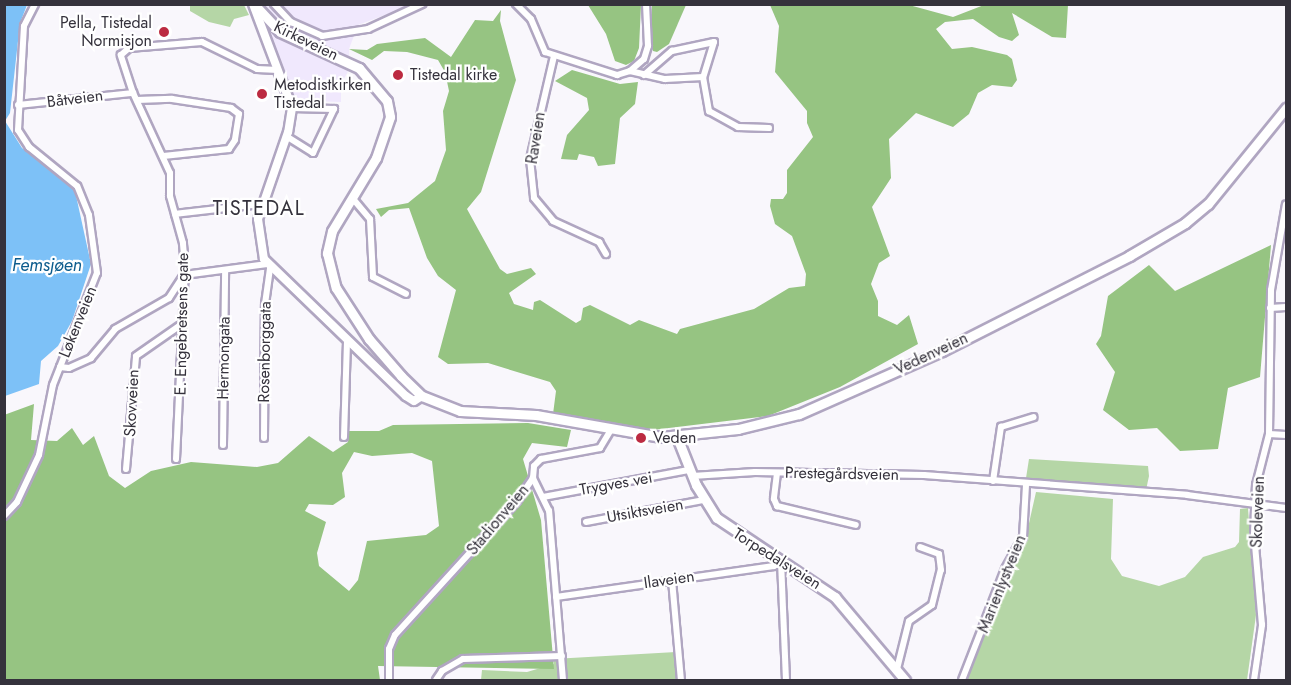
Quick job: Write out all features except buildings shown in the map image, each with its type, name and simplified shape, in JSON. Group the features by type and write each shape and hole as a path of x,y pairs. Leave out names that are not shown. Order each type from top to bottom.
{"main road":[{"name":"Kirkeveien","path":"253,4 280,32 359,69 384,95 390,117 386,133 354,200 329,237 329,270 336,288 369,339 422,396"},
{"name":"Vedenveien","path":"611,430 676,437 763,424 812,409 942,351 1129,256 1201,211 1227,184 1287,108"},
{"path":"422,396 468,413 536,415 611,430"},
{"name":"Torpedalsveien","path":"676,437 703,500 724,525 835,597 905,681"}],"street":[{"name":"Løkenveien","path":"4,516 17,502 39,455 60,367 94,286 95,245 77,186 25,143 18,130 24,26 35,4"},
{"path":"253,4 292,108 286,136 262,204 257,232 269,266 410,399 422,396"},
{"path":"274,4 291,22 322,36 368,29 422,4"},
{"path":"516,4 531,19 544,52 554,56 608,75 630,71 666,79 703,77"},
{"path":"630,71 644,59 648,46 646,4"},
{"name":"E. Engebretsens gate","path":"176,459 184,275 183,243 175,214 170,173 133,93 120,57 129,48 202,42 257,69 278,70"},
{"path":"644,75 672,51 714,42 703,77 707,107 714,117 738,127 769,128"},
{"name":"Raveien","path":"554,56 530,159 534,198 553,221 599,242 606,254"},
{"name":"Båtveien","path":"18,105 133,93"},
{"path":"137,100 172,99 231,108 239,114 235,140 229,149 163,156"},
{"path":"286,136 313,153 334,109 292,108"},
{"path":"354,200 370,219 373,277 406,294"},
{"path":"175,214 262,204"},
{"name":"Skoleveien","path":"1254,681 1262,625 1255,504 1257,478 1269,434 1270,308 1287,204"},
{"path":"60,367 69,368 91,358 115,329 169,298 184,275 269,266"},
{"name":"Rosenborggata","path":"264,438 265,303 269,266"},
{"name":"Hermongata","path":"223,445 225,271"},
{"path":"1270,308 1287,307"},
{"name":"Skovveien","path":"126,469 136,356 182,324"},
{"path":"344,437 347,340"},
{"path":"993,481 1001,427 1034,417"},
{"path":"533,478 534,466 541,459 600,448 611,430"},
{"path":"1269,434 1287,435"},
{"name":"Prestegårdsveien","path":"690,473 864,472 993,481 1287,508"},
{"name":"Trygves vei","path":"543,497 690,473"},
{"path":"777,473 774,499 777,506 856,525"},
{"name":"Stadionveien","path":"389,681 389,649 395,635 517,501 533,478 549,511 563,681"},
{"name":"Marienlystveien","path":"962,681 1004,573 1023,537 1026,484"},
{"name":"Utsiktsveien","path":"586,522 703,500"},
{"path":"897,669 909,621 932,605 941,570 939,554 920,547"},
{"path":"781,561 786,681"},
{"name":"Ilaveien","path":"556,597 774,566 781,561"},
{"path":"672,580 681,681"},
{"path":"436,681 442,671 463,659 562,656"}],"shaded area":[{"path":"247,5 412,5 358,25 349,49 350,68 341,84 341,102 285,100"}],"green space":[{"path":"190,5 244,5 249,15 234,19 230,27 209,22 190,11"},
{"path":"588,5 641,5 639,48 634,61 626,65 615,61 606,34"},
{"path":"652,5 686,5 669,44 657,52 653,51 651,37"},
{"path":"770,5 909,5 953,17 984,5 1068,5 1066,38 1052,37 1012,13 1019,35 1012,41 999,37 973,19 945,22 936,29 952,49 972,47 1007,55 1012,59 1017,80 1012,87 992,85 978,93 969,114 953,127 916,113 889,139 891,178 872,207 890,256 879,263 871,284 878,301 878,316 897,325 909,315 918,344 840,387 768,416 644,431 553,414 556,391 550,382 488,363 448,364 438,357 456,290 438,276 427,258 409,208 389,210 381,217 376,209 408,203 435,181 446,150 443,111 449,91 445,72 438,60 407,52 384,51 372,60 349,49 367,50 377,44 425,38 451,57 475,20 493,21 501,10 500,21 516,80 481,192 467,209 500,269 507,274 531,268 536,274 509,293 514,304 533,310 534,302 540,300 576,323 581,320 583,308 590,305 630,325 639,320 677,334 680,329 754,309 789,288 805,286 806,274 792,236 775,224 770,206 771,199 783,199 787,193 787,170 813,137 807,123 807,111 775,72 779,26"},
{"path":"572,70 620,84 638,82 635,104 620,118 615,164 598,166 594,157 579,154 577,160 561,159 567,135 589,110 587,98 555,81"},
{"path":"1271,245 1260,377 1228,388 1218,449 1180,451 1157,428 1129,430 1103,410 1115,372 1096,344 1101,336 1108,296 1149,265 1175,291"},
{"path":"34,404 31,440 57,441 72,428 83,445 94,436 109,476 125,488 151,471 191,462 257,467 278,463 309,436 333,452 348,442 349,431 379,431 393,425 528,423 571,430 567,447 532,443 523,459 541,520 554,669 378,666 380,680 5,680 4,415","holes":["354,452 372,456 412,453 432,461 439,526 426,535 367,541 358,580 349,591 319,566 317,553 326,522 305,511 309,504 333,505 345,497 342,473"]},
{"path":"1029,459 1148,466 1149,476 1146,490 1026,478"},
{"path":"1036,492 1113,499 1111,559 1122,576 1159,586 1185,577 1203,557 1235,547 1239,542 1240,509 1248,508 1256,615 1247,680 966,680 1001,591 1023,550"},
{"path":"676,652 678,680 481,680 482,670 527,672 554,664 553,659"}],"water":[{"path":"5,5 27,5 20,23 10,113 5,121"},
{"name":"Femsjøen","path":"5,121 22,148 50,167 75,191 91,264 72,321 58,346 41,361 39,384 5,396"}],"place":[{"name":"Pella, Tistedal Normisjon","path":"164,32"},
{"name":"Tistedal kirke","path":"398,75"},
{"name":"Metodistkirken Tistedal","path":"262,94"},
{"name":"Veden","path":"641,438"}],"district":[{"name":"TISTEDAL","path":"259,208"}]}
